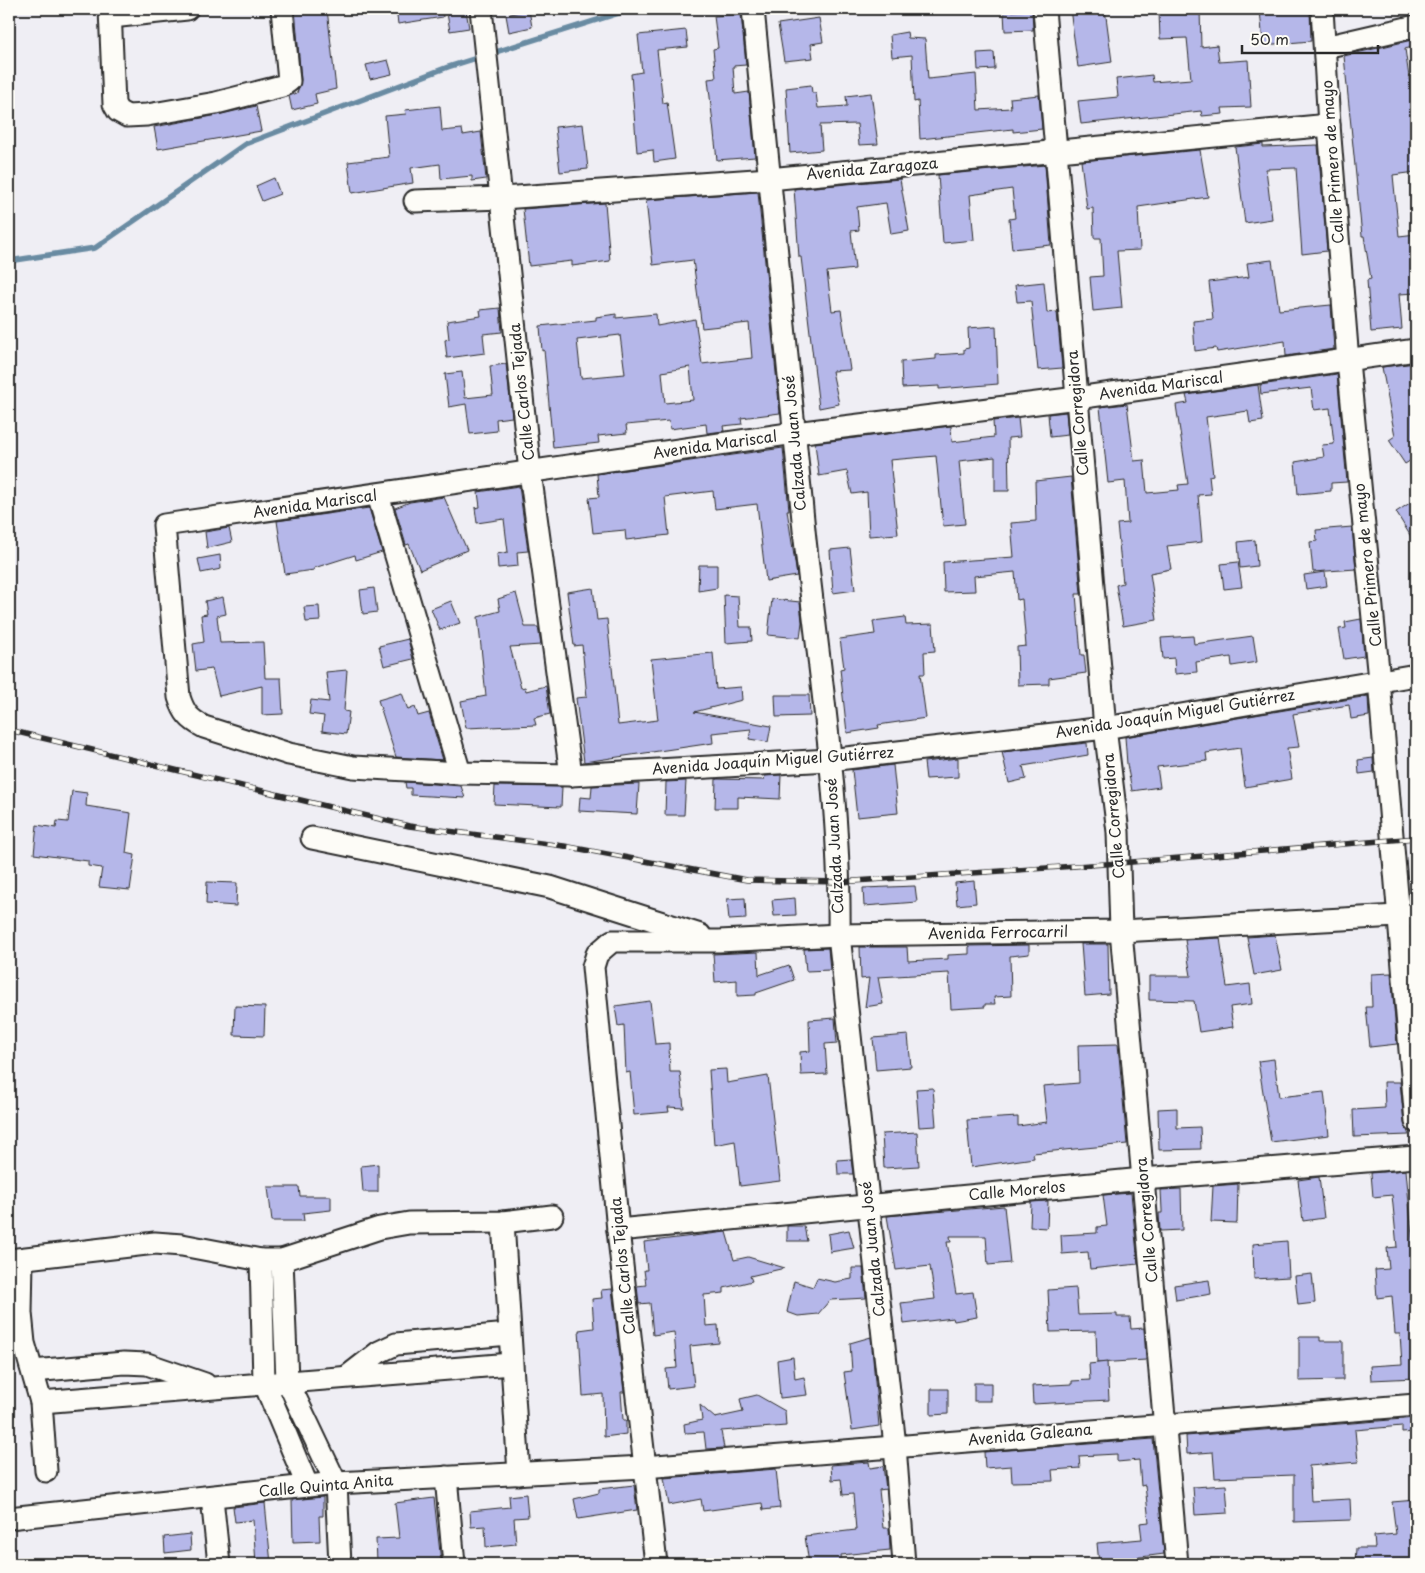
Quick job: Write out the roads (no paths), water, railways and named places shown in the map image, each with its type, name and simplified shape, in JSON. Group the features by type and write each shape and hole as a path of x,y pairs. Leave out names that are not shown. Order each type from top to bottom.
{"street":[{"path":"187,9 110,13 114,104 118,111 127,116 140,115 216,103 282,86 289,82 282,9"},
{"name":"Calle Carlos Tejada","path":"480,9 502,198 530,472 571,775"},
{"name":"Calle Corregidora","path":"1044,9 1054,152 1105,728 1118,832 1121,931 1177,1564"},
{"name":"Calzada Juan José","path":"753,10 794,433 829,760 840,882 839,935 895,1446 904,1564"},
{"name":"Calle Primero de mayo","path":"1322,13 1348,361 1379,680 1408,916 1416,1122"},
{"path":"1325,47 1416,26"},
{"name":"Avenida Zaragoza","path":"414,201 502,198 770,179 1329,125"},
{"name":"Avenida Mariscal","path":"191,720 183,712 179,697 164,525 794,433 1077,398 1416,350"},
{"path":"378,495 460,774"},
{"name":"Avenida Joaquín Miguel Gutiérrez","path":"191,720 204,727 289,754 353,767 460,774 571,775 829,760 1105,728 1416,675"},
{"path":"312,838 550,887 719,941"},
{"name":"Avenida Ferrocarril","path":"593,967 596,954 612,942 719,941 839,935 1121,931 1408,916"},
{"name":"Calle Carlos Tejada","path":"593,967 618,1230 656,1564"},
{"name":"Calle Morelos","path":"618,1230 1143,1179 1416,1157"},
{"path":"46,1471 41,1402 24,1343 15,1260 156,1243 182,1245 271,1260 380,1228 409,1222 503,1222 552,1216"},
{"path":"503,1222 519,1474"},
{"path":"271,1260 287,1380 336,1483 340,1564"},
{"path":"271,1260 264,1382 307,1486"},
{"path":"348,1376 379,1352 396,1344 509,1334"},
{"path":"33,1371 124,1363 147,1364 212,1387"},
{"path":"41,1402 287,1380 511,1364"},
{"name":"Avenida Galeana","path":"644,1467 1416,1405"},
{"name":"Calle Quinta Anita","path":"9,1518 212,1498 336,1483 644,1467"},
{"path":"446,1477 454,1564"},
{"path":"212,1498 219,1564"}],"waterway":[{"path":"9,261 95,248 245,144 448,67 632,9"}],"railway":[{"path":"9,730 409,826 564,846 747,880 840,882 1120,863 1416,838"}]}
